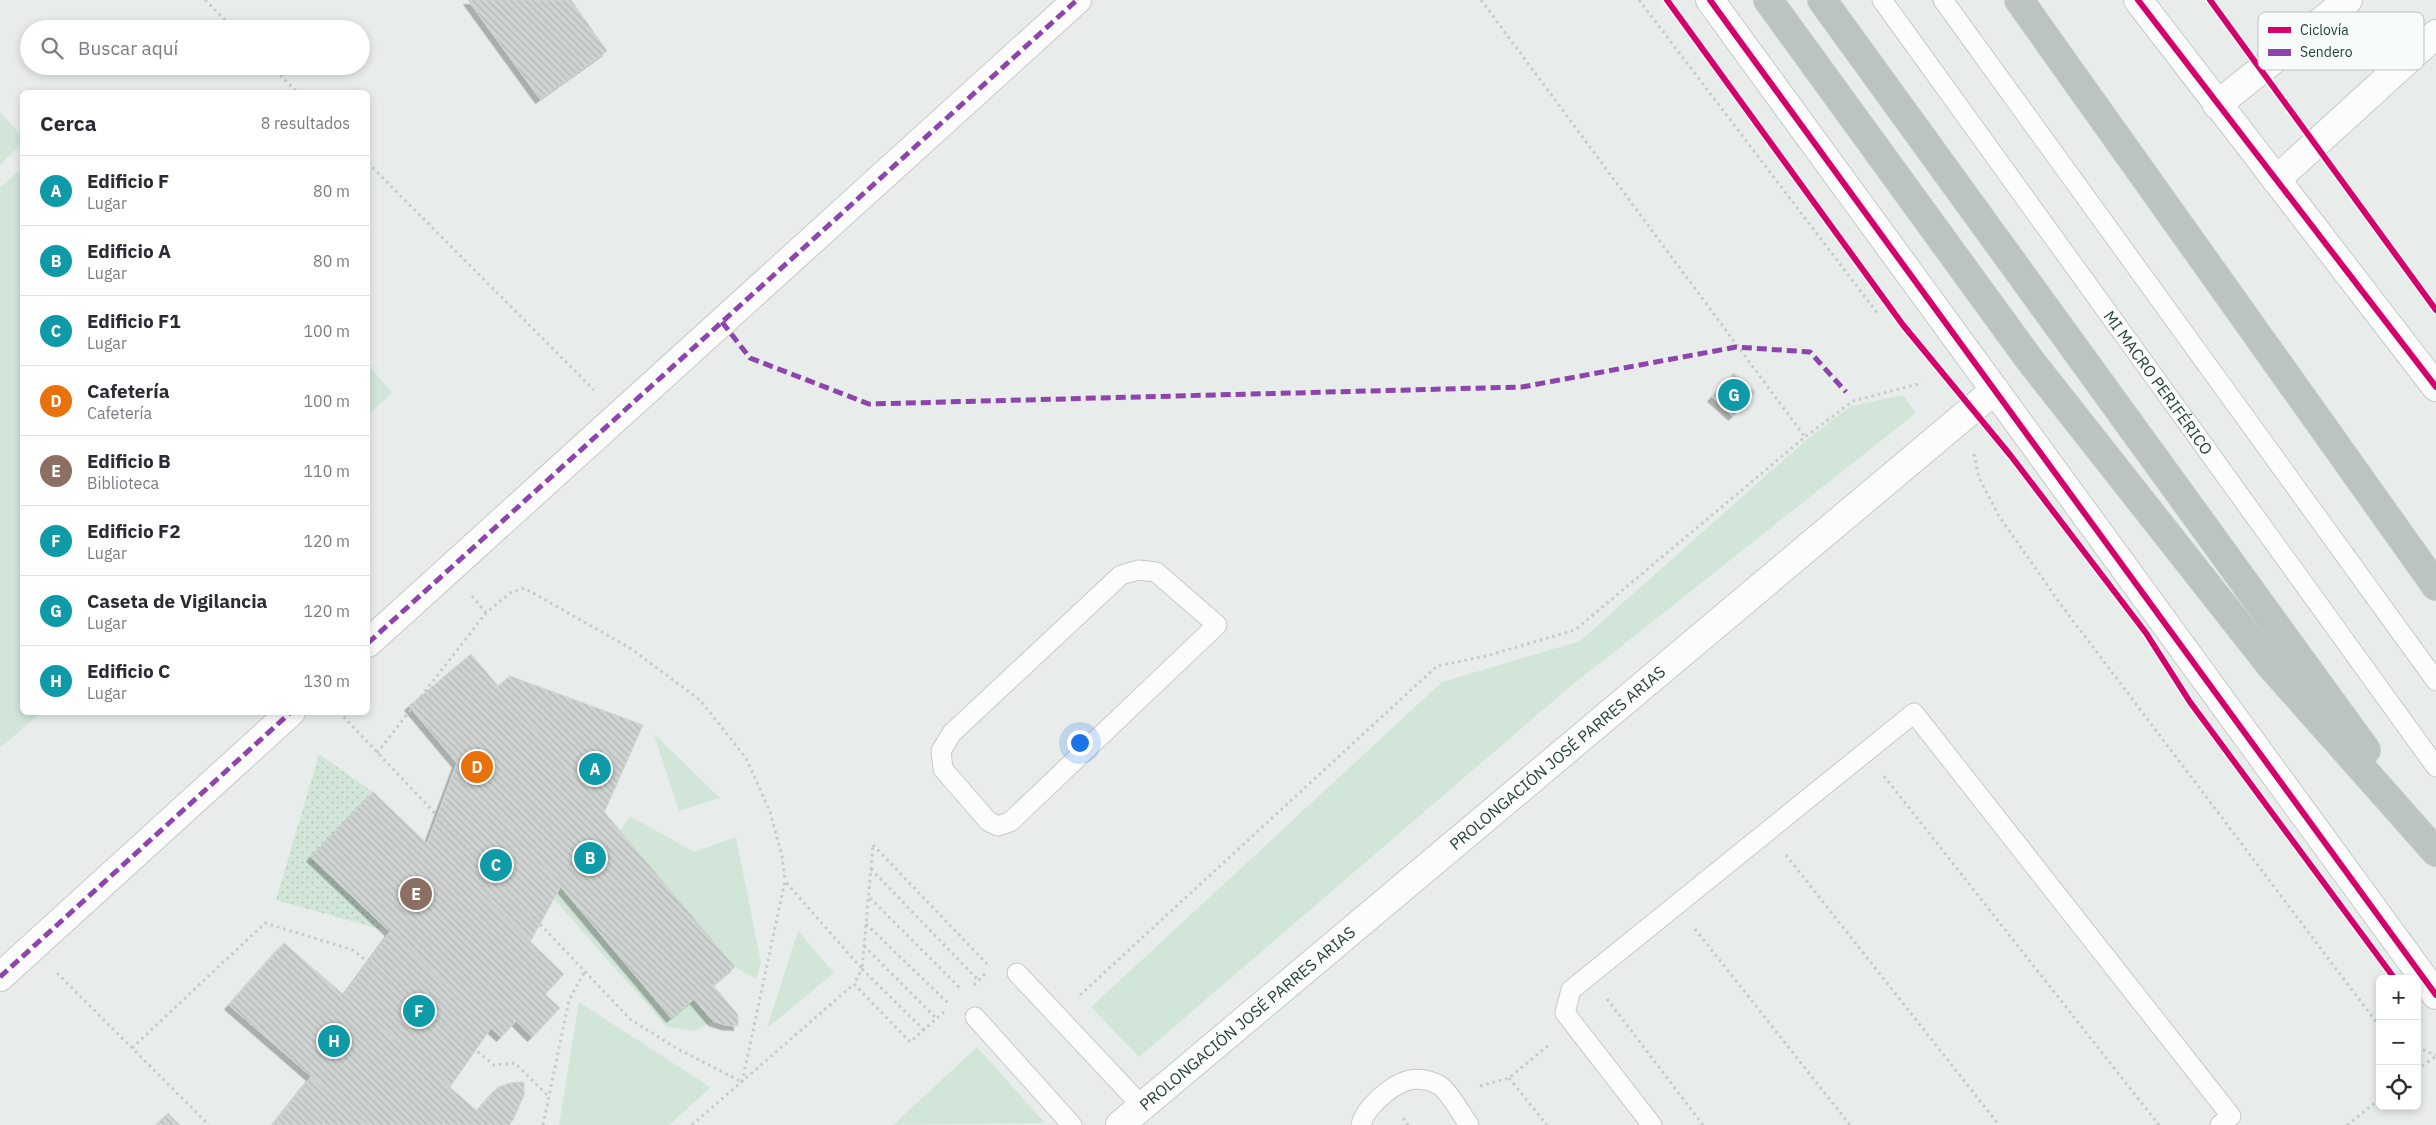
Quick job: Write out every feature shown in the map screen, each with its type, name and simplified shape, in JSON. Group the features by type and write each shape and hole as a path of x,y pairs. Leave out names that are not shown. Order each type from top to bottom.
{"highway":[{"path":"1768,0 2030,359 2271,666 2436,852"},
{"path":"1822,0 2436,846"},
{"path":"2019,0 2436,586"}],"main road":[{"path":"370,641 1077,0"},
{"path":"1710,0 2436,995"},
{"path":"2138,0 2436,387"},
{"path":"2333,12 2348,0"},
{"path":"2424,45 2436,34"},
{"path":"2217,105 2261,70"},
{"path":"2276,180 2397,70"},
{"name":"PROLONGACIÓN JOSÉ PARRES ARIAS","path":"1120,1125 1995,390"},
{"path":"0,977 288,715"}],"lane":[{"name":"MI MACRO PERIFÉRICO","path":"1882,0 2436,767"},
{"path":"1943,0 2436,681"},
{"path":"1138,570 1156,572 1217,625 1010,822 998,826 988,821 943,769 941,751 952,733 1121,575 1138,570"},
{"path":"1652,1125 1565,1013 1571,990 1914,713 2231,1116 2220,1125"},
{"path":"1017,973 1142,1106"},
{"path":"975,1017 1072,1125"},
{"path":"1361,1125 1369,1106 1406,1080 1424,1079 1441,1086 1469,1125"}],"path":[{"path":"205,0 225,20"},
{"path":"1481,0 1805,438"},
{"path":"1639,0 1878,314"},
{"path":"280,75 295,90"},
{"path":"370,165 619,415"},
{"path":"1076,1000 1437,666 1486,656 1575,630 1805,438 1853,401 1922,383"},
{"path":"377,753 486,613 510,593 524,588 630,648 700,700 746,758 770,812 782,856 785,881 742,1082"},
{"path":"342,715 630,1019 676,1048 742,1082"},
{"path":"1876,781 1884,775 2159,1125"},
{"path":"692,1125 854,984 862,969 870,897 873,845 991,968"},
{"path":"1778,858 1791,847"},
{"path":"1784,853 1999,1125"},
{"path":"871,869 979,981"},
{"path":"785,881 862,969 924,1030"},
{"path":"870,897 965,993"},
{"path":"1688,933 1702,922"},
{"path":"132,1048 265,923 352,950 494,1065 515,1063 549,1096"},
{"path":"866,924 951,1006"},
{"path":"1695,928 1850,1125"},
{"path":"864,946 937,1019"},
{"path":"32,947 209,1125"},
{"path":"543,1125 569,1000 585,971"},
{"path":"854,984 910,1042"},
{"path":"1448,1095 1509,1078 1613,993"},
{"path":"1606,999 1703,1125"},
{"path":"2421,1049 2436,1056 2421,1067"},
{"path":"1509,1078 1547,1125"},
{"path":"2347,1125 2376,1103"}],"green space":[{"path":"0,112 20,134 20,145 0,165"},
{"path":"20,170 20,715 38,715 0,748 0,188"},
{"path":"370,367 392,393 370,413"},
{"path":"1903,395 1916,413 1566,690 1139,1057 1091,1007 1442,682 1580,641 1806,440 1851,406"},
{"path":"654,734 720,798 679,811"},
{"path":"319,754 373,792 390,932 276,900"},
{"path":"630,816 694,852 736,837 761,963 756,979 735,967 620,831"},
{"path":"561,886 694,999 713,1021 694,1031 667,1027 553,898"},
{"path":"798,931 834,973 767,1028"},
{"path":"579,1002 710,1088 669,1125 559,1125"},
{"path":"977,1047 1045,1123 893,1125"}],"building":[{"path":"468,0 571,0 607,51 540,99"},
{"path":"1734,373 1755,392 1733,416 1712,397"},
{"path":"471,654 735,967 713,985 738,1015 738,1026 725,1025 713,1021 694,999 671,1018 409,706"},
{"path":"510,676 643,725 604,813 498,686"},
{"path":"457,763 561,886 530,942 427,844"},
{"path":"373,792 564,974 545,994 560,1008 532,1037 516,1021 501,1037 311,857"},
{"path":"390,932 491,1028 450,1087 344,995"},
{"path":"284,943 477,1111 498,1087 510,1083 524,1082 524,1095 513,1120 509,1125 367,1125 229,1005"},
{"path":"311,1077 367,1125 273,1125"},
{"path":"168,1113 180,1125 156,1125"}],"marked path":[{"path":"370,641 1077,0"},
{"path":"722,322 750,358 869,404 1522,387 1736,347 1810,352 1846,392"},
{"path":"0,977 288,715"}],"cycle path":[{"path":"1667,0 1903,325 2011,456 2146,633 2190,702 2392,975"},
{"path":"1710,0 2436,995"},
{"path":"2138,0 2436,387"},
{"path":"2210,0 2258,66"},
{"path":"2261,70 2436,310"}],"place":[{"name":"Caseta de Vigilancia","path":"1734,395"},
{"name":"Cafetería","path":"477,767"},
{"name":"Edificio F","path":"595,769"},
{"name":"Edificio A","path":"590,858"},
{"name":"Edificio F1","path":"496,865"},
{"name":"Edificio B","path":"416,894"},
{"name":"Edificio F2","path":"419,1011"},
{"name":"Edificio C","path":"334,1041"}]}
